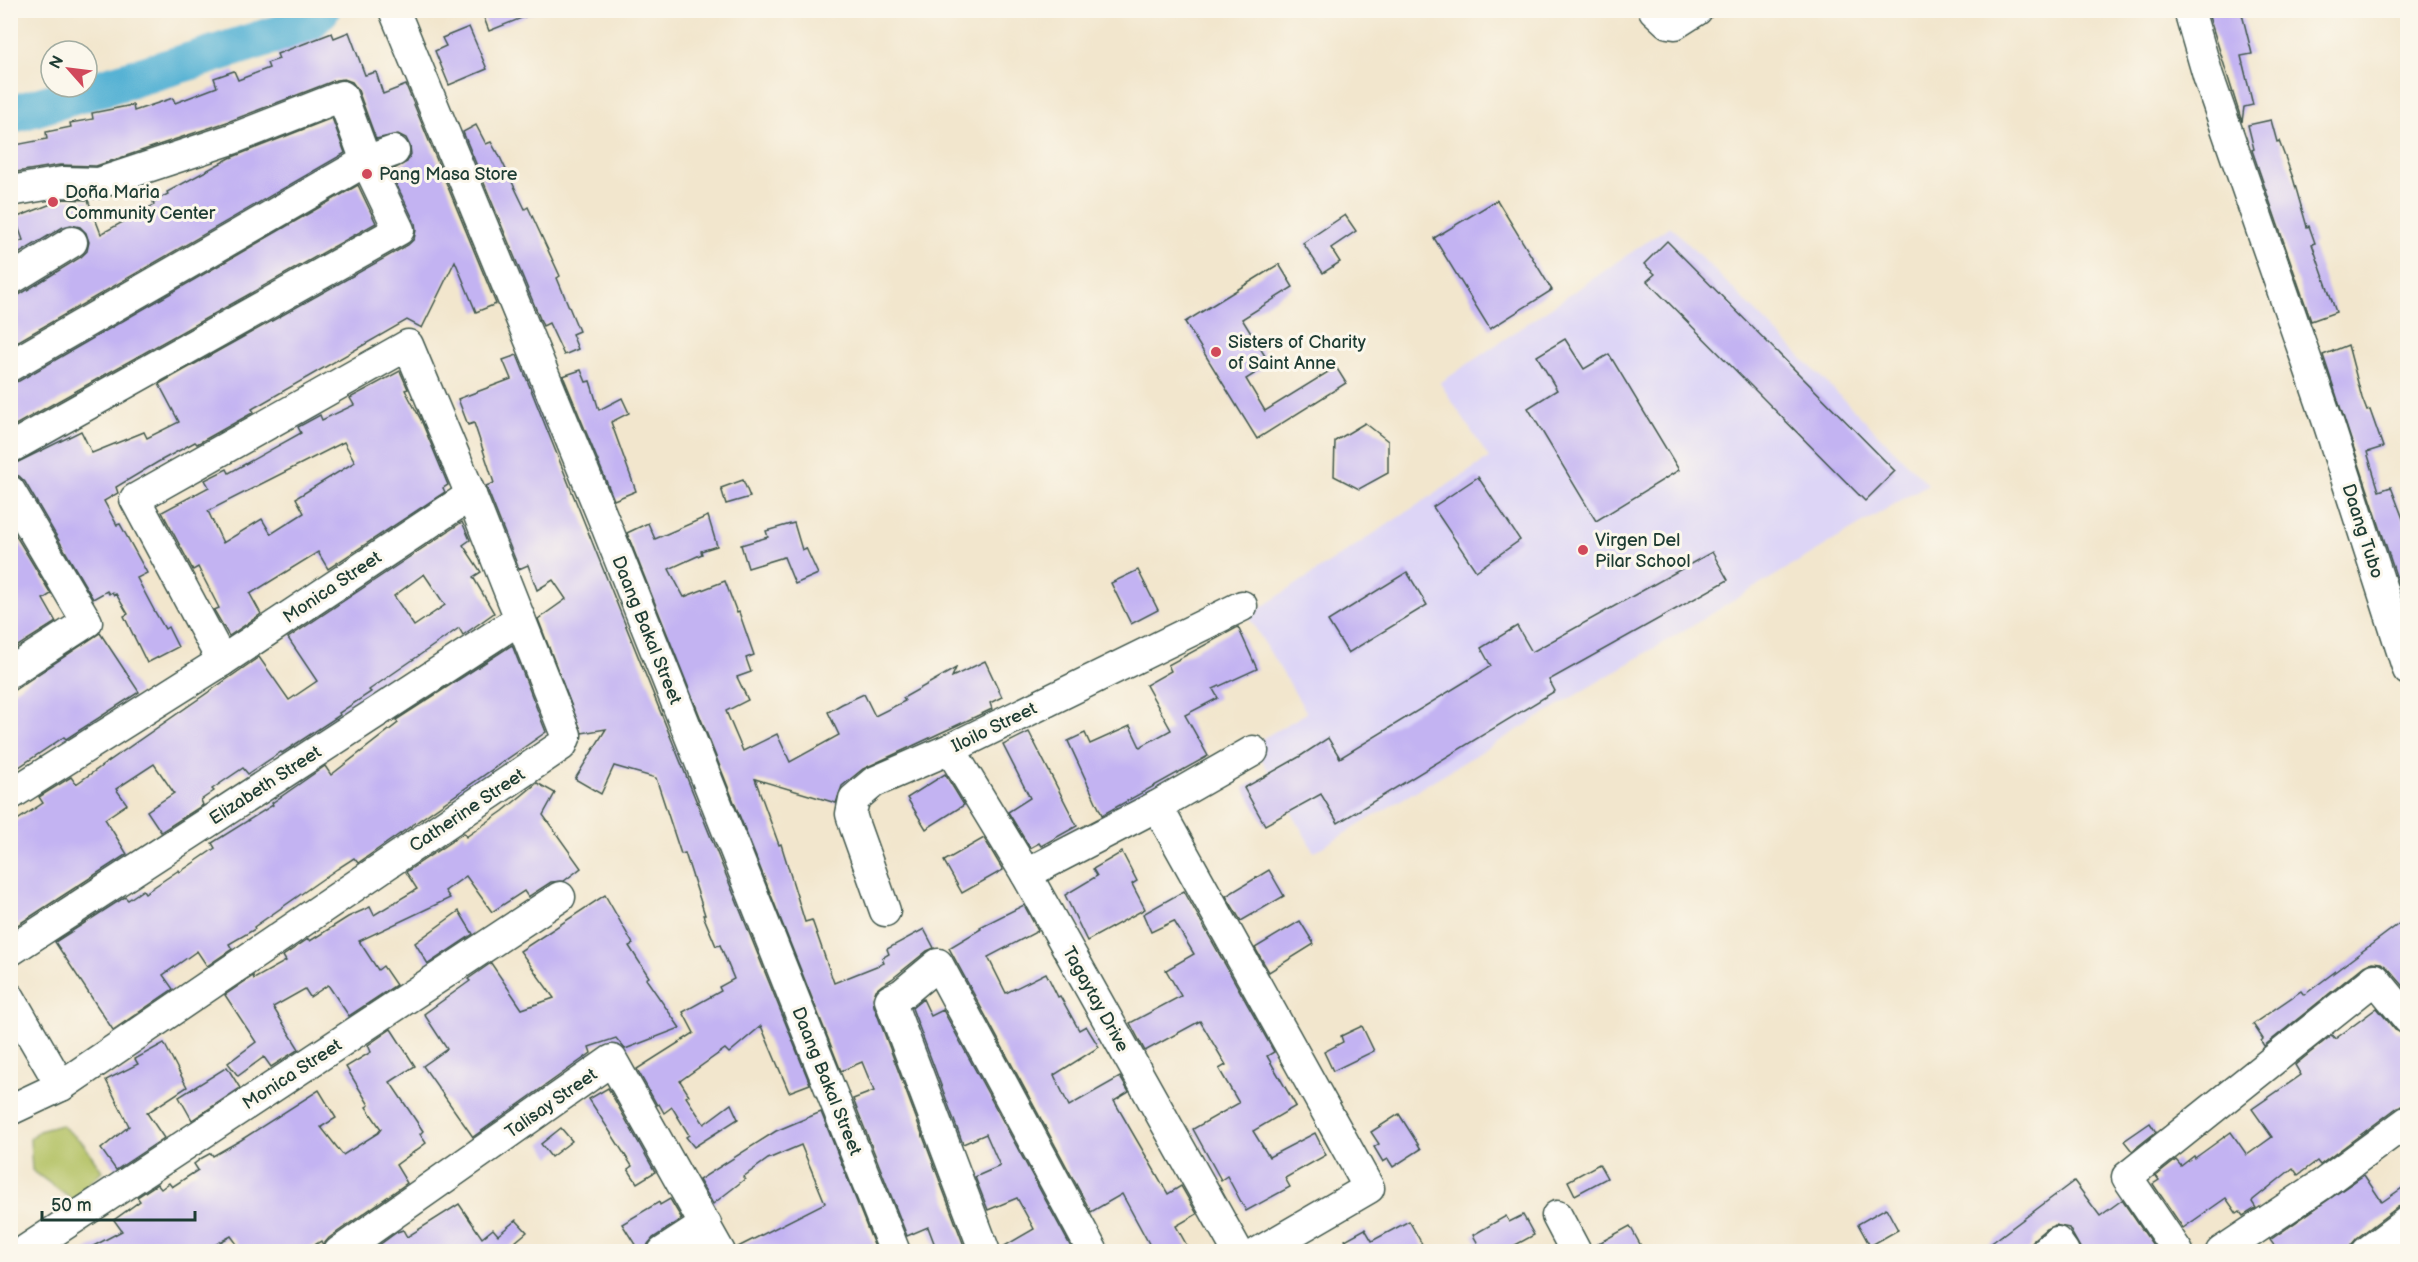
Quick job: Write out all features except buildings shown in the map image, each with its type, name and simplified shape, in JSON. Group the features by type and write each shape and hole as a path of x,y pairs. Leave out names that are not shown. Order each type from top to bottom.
{"street":[{"path":"1654,10 1668,23 1675,24 1697,10"},
{"name":"Daang Tubo","path":"2188,10 2208,76 2329,425 2408,670"},
{"name":"Daang Bakal Street","path":"397,19 605,524 895,1251"},
{"path":"10,191 63,182 99,183 232,139 342,96 380,156 399,230 10,448"},
{"path":"10,366 380,156"},
{"path":"10,280 72,242"},
{"name":"Catherine Street","path":"10,1110 61,1086 562,745 566,735 471,495 408,345 135,499 222,661"},
{"path":"10,490 87,622 10,672"},
{"name":"Monica Street","path":"10,795 222,661 471,495"},
{"name":"Iloilo Street","path":"885,911 851,814 854,799 874,782 950,748 1242,606"},
{"name":"Elizabeth Street","path":"10,951 520,619"},
{"name":"Tagaytay Drive","path":"950,748 1026,874 1238,1251"},
{"path":"1026,874 1157,806 1253,751"},
{"path":"1157,806 1369,1188 1259,1251"},
{"name":"Monica Street","path":"23,1251 560,897"},
{"path":"985,1251 890,1000 902,994 938,964 1093,1251"},
{"path":"2178,1251 2127,1177 2375,979 2408,1019"},
{"path":"10,998 61,1086"},
{"name":"Talisay Street","path":"339,1251 612,1060 720,1251"},
{"path":"2221,1251 2324,1183 2408,1121"},
{"path":"1557,1216 1576,1251"},
{"path":"2367,1251 2408,1221"},
{"path":"663,1251 706,1224"},
{"path":"2045,1251 2057,1242 2064,1251"}],"shaded area":[{"name":"Virgen Del Pilar School","path":"1670,226 1928,484 1314,852 1253,744 1307,713 1248,616 1489,458 1440,383"}],"green space":[{"path":"61,1125 83,1143 102,1171 89,1183 90,1195 78,1204 32,1170 30,1139 39,1131"}],"waterway":[{"path":"10,115 306,25 321,10"}],"place":[{"name":"Pang Masa Store","path":"367,174"},
{"name":"Doña Maria Community Center","path":"53,202"},
{"name":"Sisters of Charity of Saint Anne","path":"1216,352"},
{"name":"Virgen Del Pilar School","path":"1583,550"}]}
